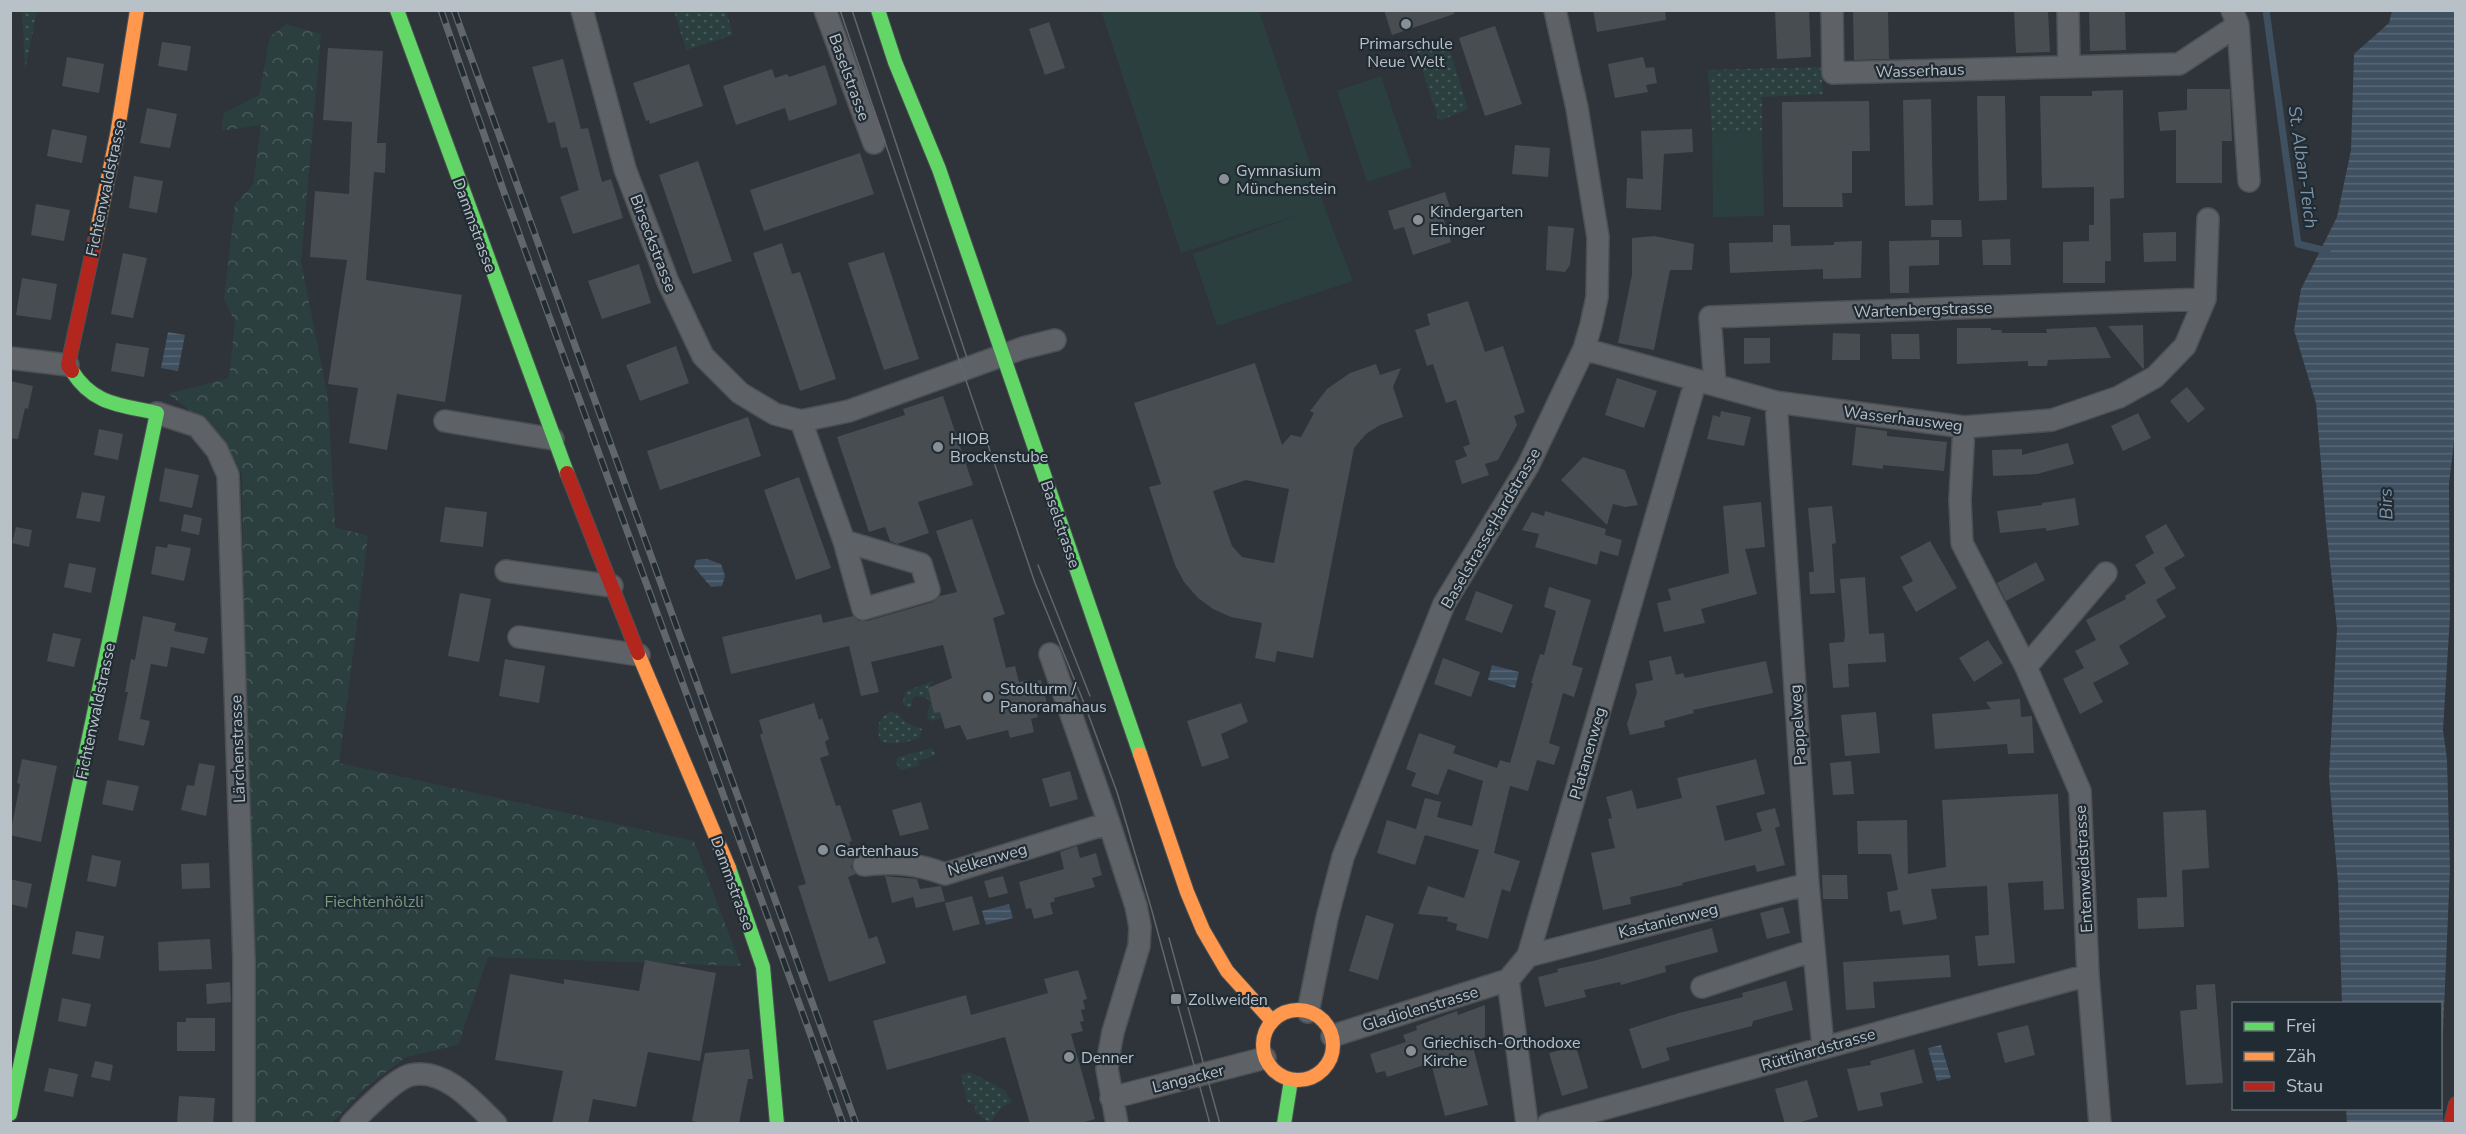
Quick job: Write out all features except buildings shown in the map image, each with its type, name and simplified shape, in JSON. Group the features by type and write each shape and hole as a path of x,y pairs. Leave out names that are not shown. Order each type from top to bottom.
{"main road":[{"name":"Fichtenwaldstrasse","path":"68,365 117,135 137,10"},
{"name":"Dammstrasse","path":"397,10 553,439 639,655 730,870 762,967 777,1124"},
{"name":"Baselstrasse","path":"878,10 895,62 939,169 1187,892 1204,933 1216,954 1272,1021"},
{"path":"68,365 81,386 106,402 157,413"},
{"name":"Fichtenwaldstrasse","path":"10,1114 157,413"},
{"path":"1290,1011 1308,1012 1323,1021 1332,1036 1332,1054 1323,1069 1309,1079 1291,1080 1275,1072 1265,1058 1263,1038 1272,1021 1290,1011"},
{"path":"1284,1124 1291,1080"},
{"path":"2451,1124 2456,1104"}],"street":[{"name":"Birseckstrasse","path":"582,10 625,169 668,282 703,356 740,393 775,414 801,421 849,411 1003,356 1055,340"},
{"name":"Baselstrasse","path":"825,10 874,143"},
{"name":"Baselstrasse;Hardstrasse","path":"1308,1012 1326,918 1343,857 1444,604 1528,466 1584,349 1597,297 1598,237 1577,108 1555,10"},
{"name":"Wasserhaus","path":"1832,10 1833,73 2179,64 2235,18"},
{"path":"2068,10 2069,66"},
{"name":"Wasserhaus","path":"2235,18 2248,181"},
{"name":"Wasserhausweg","path":"1584,349 1776,402 1964,427 2052,420 2119,398 2155,377 2185,346 2205,299 2208,219"},
{"name":"Wartenbergstrasse","path":"1705,383 1710,317 2205,299"},
{"path":"10,358 68,365"},
{"name":"Platanenweg","path":"1508,980 1528,956 1705,383"},
{"name":"Pappelweg","path":"1776,402 1808,884 1823,1047"},
{"name":"Lärchenstrasse","path":"157,413 197,426 217,450 228,475 244,961 244,1124"},
{"path":"445,421 553,439"},
{"path":"801,421 844,541"},
{"name":"Entenweidstrasse","path":"1964,427 1960,500 1962,543 2026,667 2080,791 2088,975 2100,1124"},
{"path":"506,571 612,586"},
{"path":"2026,667 2106,573"},
{"path":"519,637 639,655"},
{"path":"1050,654 1109,823 1136,906 1140,927 1139,946 1116,1021 1107,1069 1117,1124"},
{"name":"Nelkenweg","path":"864,865 896,862 921,865 945,874 1109,823"},
{"name":"Kastanienweg","path":"1528,956 1808,884"},
{"path":"1702,987 1814,950"},
{"name":"Rüttihardstrasse","path":"1548,1124 2088,975"},
{"path":"1508,980 1527,1124"},
{"name":"Gladiolenstrasse","path":"1332,1036 1508,980"},
{"name":"Langacker","path":"1111,1098 1265,1058"},
{"path":"351,1124 373,1101 410,1075 438,1076 469,1098 496,1124"}],"green space":[{"path":"22,11 37,11 25,70"},
{"path":"674,11 726,11 733,35 686,50"},
{"name":"Gymnasium Münchenstein","path":"1101,11 1259,11 1324,206 1353,281 1217,326 1193,254 1301,214 1181,253"},
{"name":"Fiechtenhölzli","path":"286,24 321,34 301,261 328,399 335,527 368,536 339,763 694,841 741,966 488,957 458,1045 406,1057 365,1088 332,1123 251,1123 242,474 202,419 168,394 229,378 235,322 224,299 235,204 253,185 261,125 221,131 224,113 259,95 270,37"},
{"path":"1446,38 1468,109 1439,121 1415,47"},
{"path":"1821,67 1823,94 1762,97 1762,132 1712,133 1708,70"},
{"path":"1381,76 1412,167 1367,182 1337,91"},
{"path":"1762,132 1764,216 1713,217 1712,133"},
{"path":"933,681 928,688 934,713 940,712 942,718 931,721 927,718 930,703 927,698 916,696 912,699 912,706 908,708 902,704 906,691"},
{"path":"890,712 898,713 905,722 922,729 920,737 900,743 881,741 878,733 879,725"},
{"path":"931,748 936,755 918,761 919,766 900,770 896,762 898,757"},
{"path":"970,1072 1004,1090 1012,1102 1002,1107 990,1123 974,1112 976,1105 967,1102 961,1075"}],"water":[{"name":"Birs","path":"2392,11 2455,11 2456,347 2454,441 2449,484 2450,616 2443,730 2447,759 2450,869 2443,1033 2443,1123 2347,1123 2346,1110 2442,1110 2442,1002 2342,1002 2338,883 2329,776 2337,628 2316,403 2294,330 2301,289 2337,217 2351,150 2354,54 2389,23"},
{"path":"168,332 185,335 178,371 161,368"},
{"path":"707,559 721,564 725,576 722,586 711,587 694,567 696,560"},
{"path":"1492,665 1519,672 1515,688 1488,680"},
{"path":"1009,904 1013,918 986,925 982,911"},
{"path":"1941,1045 1951,1078 1937,1081 1928,1048"}],"waterway":[{"name":"St. Alban-Teich","path":"2266,10 2298,244 2327,251"}],"tram line":[{"path":"840,10 1035,583 1086,708 1117,792 1210,1124"},
{"path":"852,10 968,361"},
{"path":"1038,565 1090,696"},
{"path":"1169,938 1220,1124"}],"railway":[{"path":"441,10 506,198 843,1124"},
{"path":"454,10 856,1124"}],"traffic: fast":[{"path":"397,10 567,473"},
{"path":"878,10 895,62 939,169 1140,754"},
{"path":"10,1114 157,413 109,402 89,391 72,371"},
{"path":"729,868 763,967 777,1124"},
{"path":"1284,1124 1291,1080"}],"traffic: slow":[{"path":"96,236 117,135 137,10"},
{"path":"638,653 729,868"},
{"path":"1140,754 1187,892 1203,930 1227,971 1272,1021"},
{"path":"1298,1010 1311,1013 1323,1020 1330,1032 1333,1045 1330,1058 1323,1070 1311,1077 1298,1080 1285,1077 1273,1070 1266,1058 1263,1045 1266,1032 1273,1020 1285,1013 1298,1010"}],"traffic: jam":[{"path":"72,371 68,365 96,236"},
{"path":"567,473 638,653"},
{"path":"2451,1124 2456,1104"}],"place":[{"name":"Primarschule Neue Welt","path":"1406,24"},
{"name":"Gymnasium Münchenstein","path":"1224,179"},
{"name":"Kindergarten Ehinger","path":"1418,220"},
{"name":"HIOB Brockenstube","path":"938,447"},
{"name":"Stollturm / Panoramahaus","path":"988,697"},
{"name":"Gartenhaus","path":"823,850"},
{"name":"Zollweiden","path":"1176,999"},
{"name":"Griechisch-Orthodoxe Kirche","path":"1411,1051"},
{"name":"Denner","path":"1069,1057"}]}
